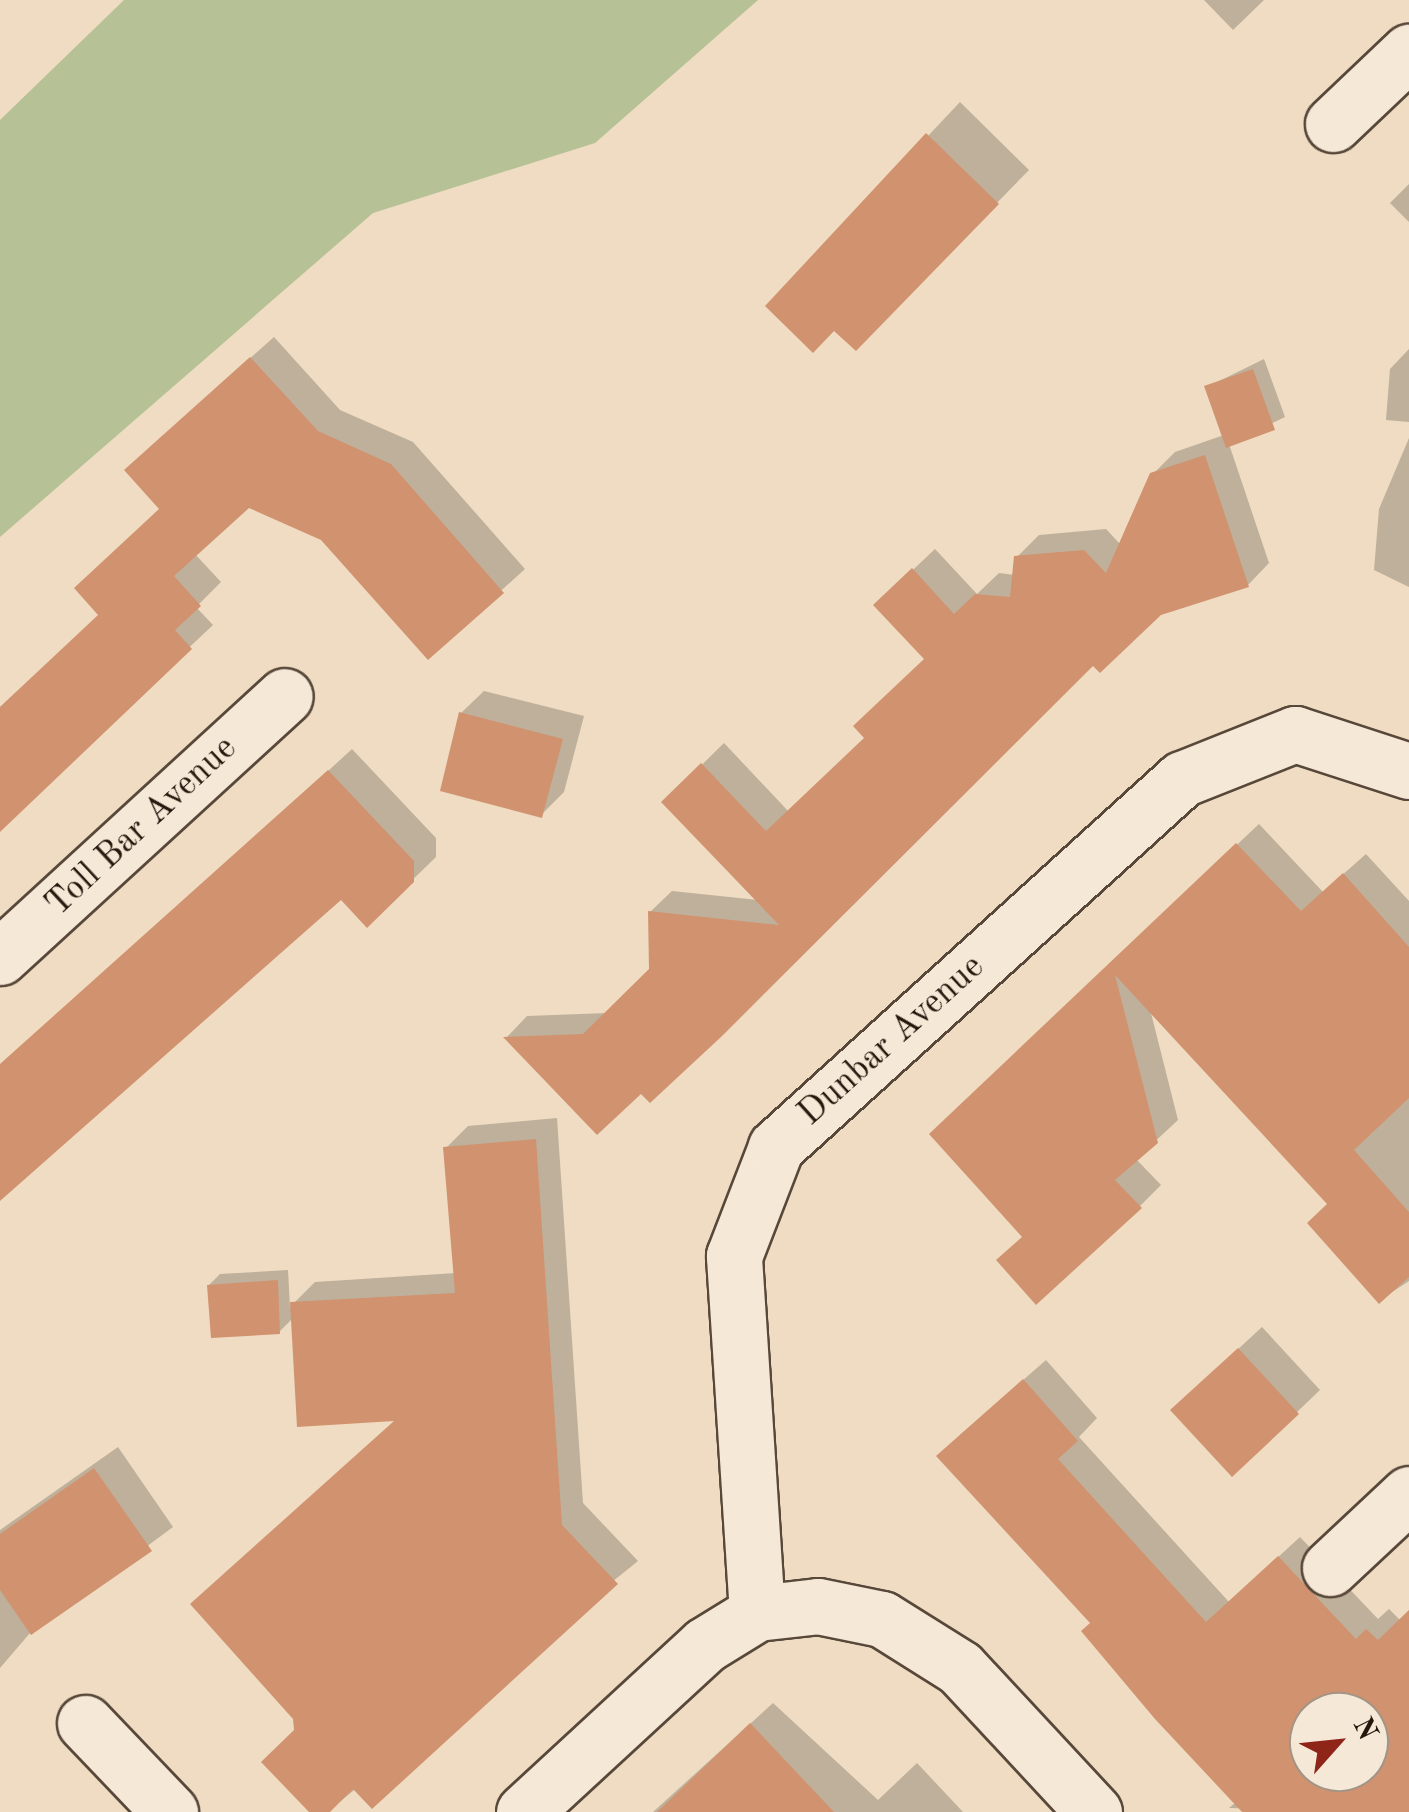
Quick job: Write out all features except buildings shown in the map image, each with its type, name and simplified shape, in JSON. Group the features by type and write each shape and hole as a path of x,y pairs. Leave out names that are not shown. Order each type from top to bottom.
{"street":[{"path":"1333,124 1409,52"},
{"name":"Toll Bar Avenue","path":"0,957 285,696"},
{"name":"Dunbar Avenue","path":"757,1613 734,1256 776,1146 1182,778 1295,734 1409,771"},
{"path":"1330,1568 1409,1494"},
{"path":"524,1812 705,1645 757,1613 818,1606 882,1618 960,1668 1094,1812"},
{"path":"85,1723 170,1812"}],"green space":[{"path":"124,0 758,0 595,143 373,213 0,537 0,120"}]}
